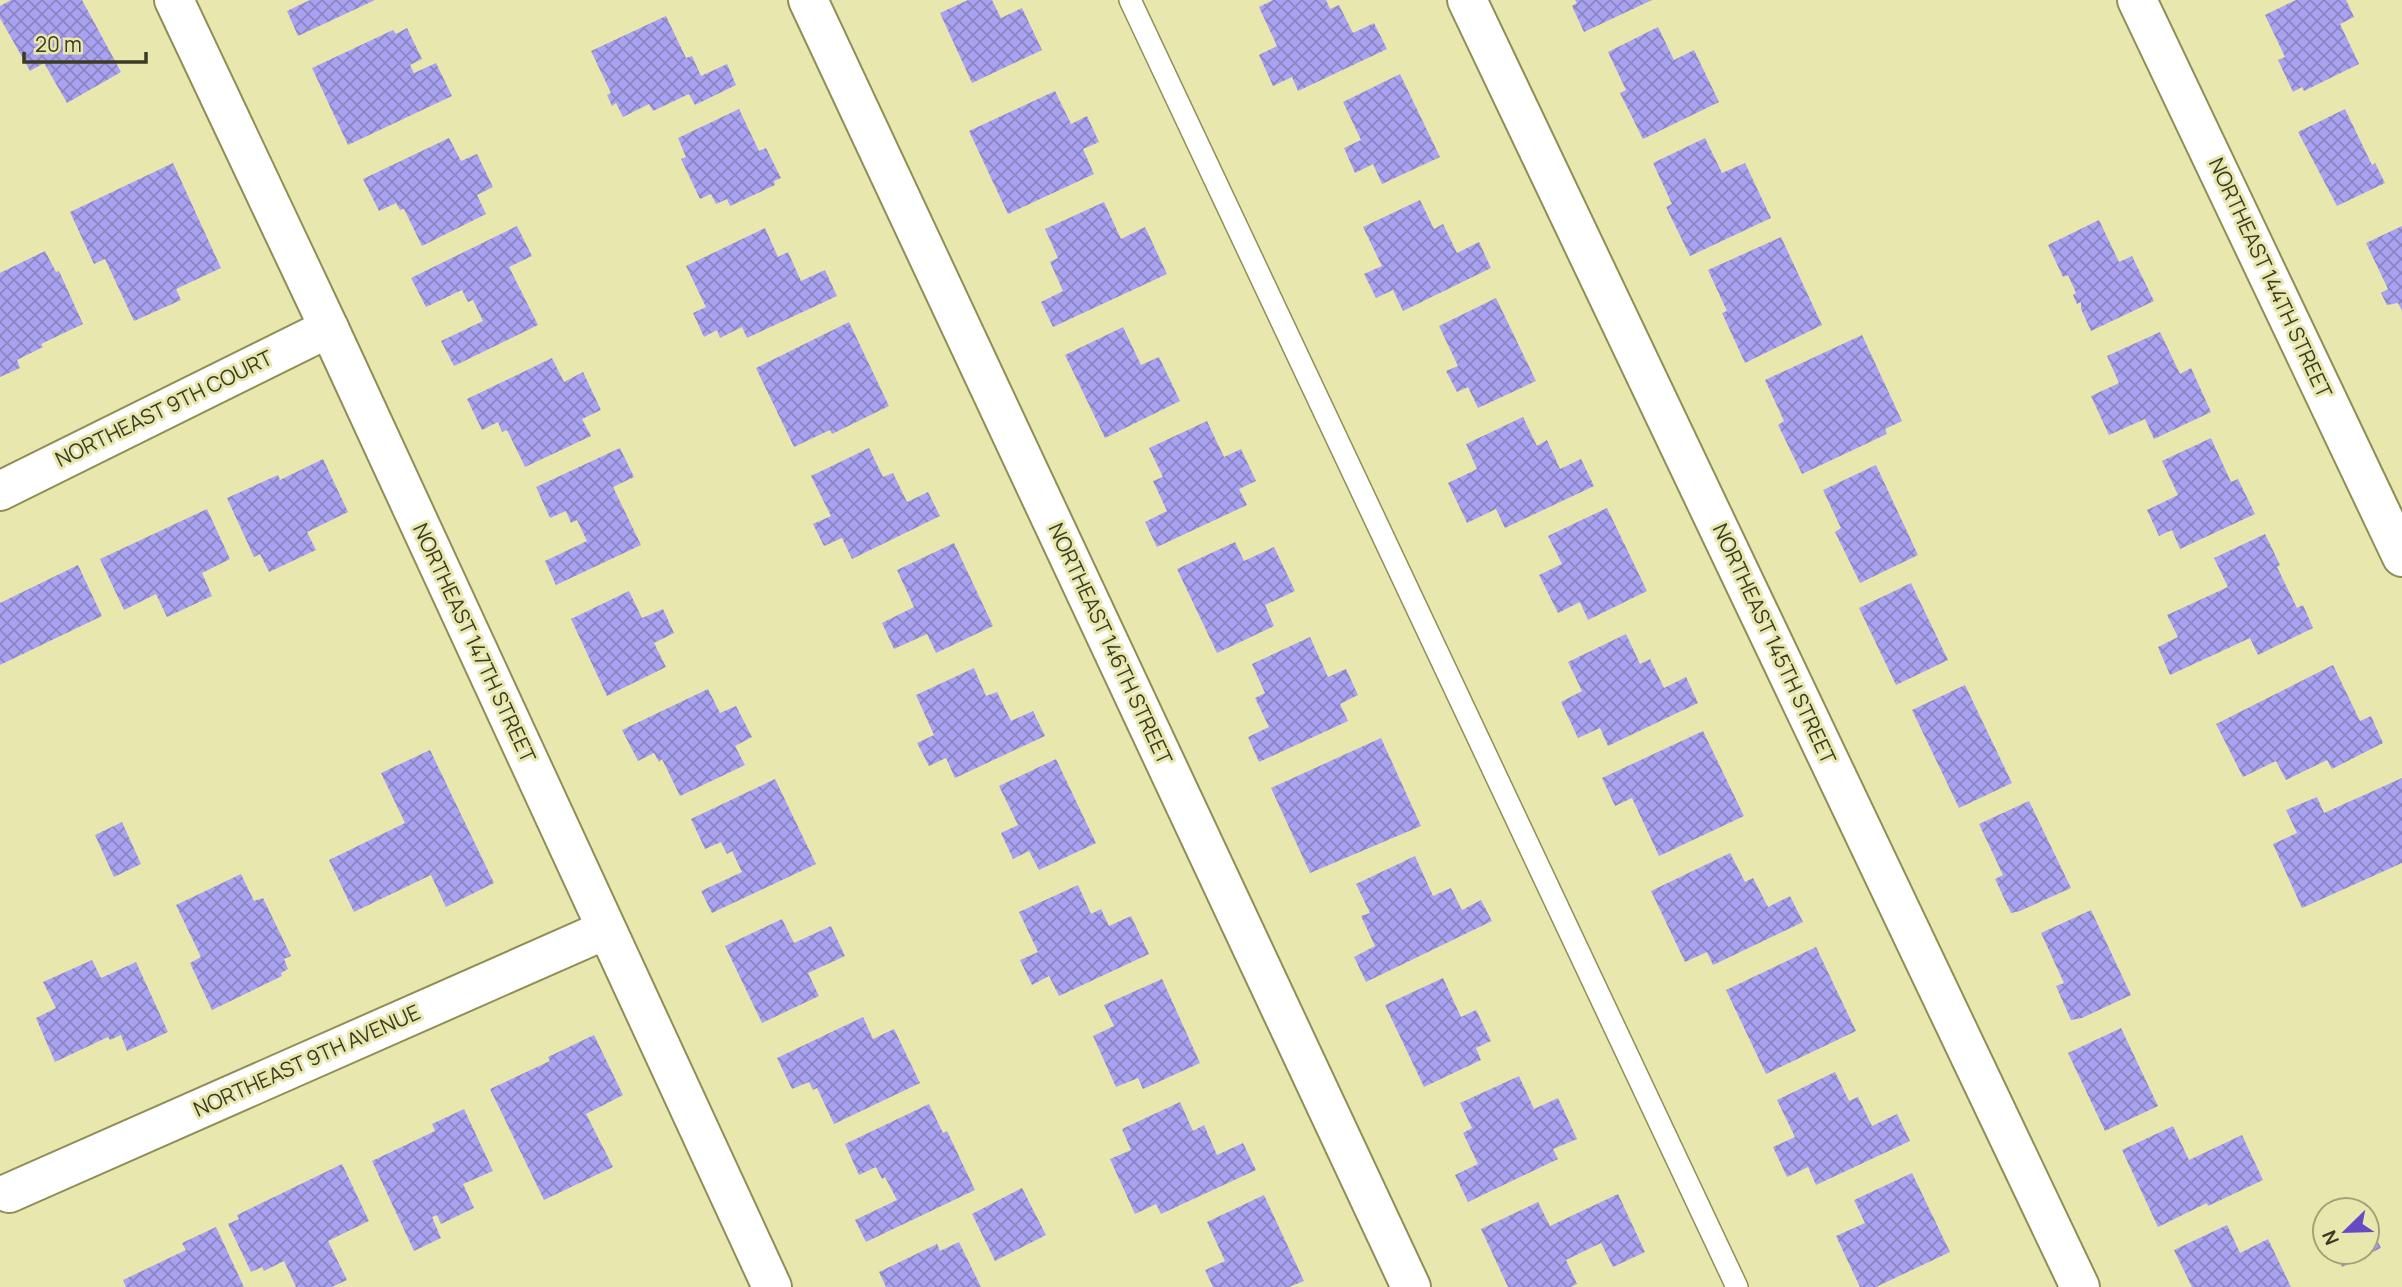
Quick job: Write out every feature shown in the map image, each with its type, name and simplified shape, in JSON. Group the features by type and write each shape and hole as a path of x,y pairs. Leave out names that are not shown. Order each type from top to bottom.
{"street":[{"name":"NORTHEAST 147TH STREET","path":"174,0 772,1287"},
{"name":"NORTHEAST 146TH STREET","path":"808,0 1411,1287"},
{"name":"NORTHEAST 145TH STREET","path":"1467,0 2080,1287"},
{"name":"NORTHEAST 144TH STREET","path":"2137,0 2402,557"},
{"name":"NORTHEAST 9TH COURT","path":"0,491 328,328"},
{"name":"NORTHEAST 9TH AVENUE","path":"9,1193 605,930"}],"lane":[{"path":"1130,0 1737,1287"}],"building":[{"path":"11,0 82,0 121,72 67,103 44,63 30,71 0,18 0,6"},
{"path":"310,0 375,0 298,36 287,11"},
{"path":"968,0 992,0 1001,18 1022,8 1042,50 972,83 940,13"},
{"path":"1273,0 1326,0 1330,9 1339,5 1353,33 1374,23 1387,49 1298,91 1292,77 1273,86 1259,55 1277,46 1259,7"},
{"path":"1575,0 1652,0 1584,32 1572,6 1577,3"},
{"path":"2296,0 2346,0 2354,17 2340,24 2359,64 2304,91 2302,87 2293,92 2278,60 2285,57 2265,15"},
{"path":"666,16 686,58 692,56 701,76 727,64 736,85 695,105 689,94 653,111 649,104 623,117 616,103 612,106 607,95 611,93 591,51"},
{"path":"1658,27 1674,60 1694,50 1719,102 1643,139 1620,93 1626,90 1608,52"},
{"path":"407,28 422,59 410,65 414,73 436,63 452,96 348,145 312,68 393,30 396,34"},
{"path":"1400,74 1440,157 1382,184 1373,164 1355,173 1344,148 1361,140 1343,102"},
{"path":"1055,91 1071,124 1087,116 1099,142 1083,149 1094,174 1008,214 969,131"},
{"path":"739,109 759,151 766,148 781,178 774,181 775,185 730,206 727,199 716,204 711,194 700,199 681,159 686,157 678,138"},
{"path":"2345,109 2372,165 2375,163 2385,183 2337,206 2298,132"},
{"path":"449,138 461,161 477,154 493,187 477,195 486,214 422,246 404,209 400,210 396,203 379,211 363,179"},
{"path":"1705,138 1722,173 1745,163 1771,218 1690,256 1666,207 1672,204 1653,163"},
{"path":"173,163 221,268 176,289 181,300 134,321 105,259 94,264 70,212"},
{"path":"1420,200 1434,229 1443,224 1457,253 1479,242 1491,268 1403,311 1393,290 1376,298 1364,274 1382,266 1363,227"},
{"path":"1104,202 1121,239 1145,227 1167,274 1053,327 1041,302 1063,291 1050,262 1058,258 1045,229"},
{"path":"2099,220 2119,262 2132,256 2154,301 2091,331 2081,309 2081,302 2077,304 2073,295 2076,293 2068,275 2063,277 2048,245"},
{"path":"517,226 532,256 509,267 538,325 454,366 441,341 483,321 473,300 468,302 462,290 426,307 411,278"},
{"path":"2402,226 2402,311 2398,303 2387,305 2381,293 2388,289 2366,243"},
{"path":"765,228 778,257 788,252 801,281 825,270 837,296 747,338 742,327 720,338 717,330 704,337 693,313 706,307 686,266"},
{"path":"1781,237 1822,325 1745,363 1722,313 1727,311 1708,270"},
{"path":"45,251 56,272 59,271 83,324 41,344 43,347 17,360 20,368 0,377 0,273"},
{"path":"1496,298 1536,381 1478,408 1468,387 1457,392 1446,371 1458,366 1439,326"},
{"path":"849,322 889,406 832,434 830,430 794,447 756,368"},
{"path":"1123,327 1141,365 1159,357 1180,401 1105,438 1065,355"},
{"path":"2160,332 2180,374 2191,368 2211,412 2154,439 2145,419 2109,435 2091,396 2119,383 2107,356"},
{"path":"1862,335 1902,421 1885,429 1887,434 1802,474 1778,425 1784,421 1765,380"},
{"path":"552,358 564,382 583,372 601,410 582,419 591,436 525,467 507,430 502,432 498,422 482,430 467,399"},
{"path":"1523,417 1537,446 1547,440 1560,469 1581,459 1594,486 1505,528 1496,509 1467,523 1448,483 1477,469 1466,444"},
{"path":"1207,421 1224,457 1241,449 1256,481 1239,489 1247,505 1157,547 1145,522 1167,511 1153,481 1163,477 1149,448"},
{"path":"2211,438 2231,482 2238,479 2255,514 2180,549 2172,530 2159,536 2147,510 2178,495 2162,461"},
{"path":"620,448 634,477 613,487 641,545 556,585 545,561 587,541 577,520 571,523 566,511 550,518 536,487"},
{"path":"869,448 883,477 893,473 907,502 928,492 940,516 852,559 842,538 824,546 813,524 831,516 811,476"},
{"path":"323,459 348,512 307,532 316,550 269,572 260,554 254,557 227,498 278,475 280,480"},
{"path":"1876,465 1918,555 1860,583 1835,532 1841,528 1823,490"},
{"path":"1607,508 1647,591 1588,620 1580,602 1558,613 1539,575 1562,564 1548,536"},
{"path":"207,509 230,559 202,573 212,596 167,617 156,594 124,610 100,559"},
{"path":"2265,534 2297,608 2303,605 2313,628 2258,655 2250,638 2170,675 2158,647 2178,637 2167,615 2228,587 2214,558"},
{"path":"1235,542 1244,561 1274,547 1295,591 1265,605 1274,626 1217,653 1177,569"},
{"path":"954,543 993,626 936,653 927,634 894,649 882,623 914,607 897,570"},
{"path":"78,565 102,616 0,665 0,603"},
{"path":"1911,583 1948,660 1896,685 1859,608"},
{"path":"629,591 642,618 663,609 674,633 654,643 666,667 607,696 571,619"},
{"path":"1626,634 1640,664 1650,659 1664,688 1686,677 1698,703 1608,746 1600,728 1578,738 1561,702 1582,691 1568,662"},
{"path":"1310,637 1328,677 1346,669 1358,695 1340,704 1348,721 1259,762 1248,737 1269,727 1255,698 1265,693 1252,664"},
{"path":"2333,665 2360,721 2371,716 2383,743 2332,769 2327,760 2286,780 2276,761 2243,777 2216,724"},
{"path":"974,668 986,696 997,692 1011,721 1033,711 1045,736 955,778 946,758 929,766 917,743 934,735 916,695"},
{"path":"1965,685 2012,783 1959,808 1912,710"},
{"path":"708,689 720,713 736,706 752,737 735,746 745,765 680,796 662,759 659,762 654,753 638,761 622,730"},
{"path":"1703,731 1744,816 1659,856 1632,798 1615,806 1602,778"},
{"path":"1381,738 1421,826 1310,873 1271,788"},
{"path":"430,750 494,883 446,907 431,875 354,912 329,860 405,823 381,773"},
{"path":"1056,759 1096,843 1039,870 1029,851 1013,859 1001,833 1018,825 999,786"},
{"path":"2402,778 2402,863 2302,908 2273,844 2297,833 2286,810 2317,797 2324,813"},
{"path":"775,779 816,864 712,913 701,891 742,872 732,851 727,854 721,842 705,849 691,819"},
{"path":"2029,801 2071,888 2011,913 1995,879 2003,875 1979,824"},
{"path":"122,822 141,864 114,877 95,835"},
{"path":"1730,853 1745,882 1753,878 1768,907 1790,896 1803,922 1713,965 1707,952 1685,962 1651,891"},
{"path":"1415,856 1433,896 1451,888 1462,910 1481,900 1492,921 1366,982 1354,957 1375,946 1361,916 1370,913 1356,884"},
{"path":"241,874 254,901 263,898 291,956 284,959 288,969 281,973 282,976 212,1010 190,963 201,957 176,905"},
{"path":"1078,885 1091,914 1101,909 1109,926 1131,916 1149,954 1059,996 1049,976 1032,985 1020,960 1038,952 1019,912"},
{"path":"2091,910 2131,995 2082,1018 2071,1020 2056,986 2064,983 2041,933"},
{"path":"782,919 794,943 831,926 845,956 808,973 819,996 762,1023 725,946"},
{"path":"1816,947 1856,1031 1766,1074 1726,990"},
{"path":"92,960 101,978 136,962 168,1032 127,1051 121,1035 110,1040 108,1037 55,1062 36,1018 56,1008 43,982"},
{"path":"1443,978 1461,1017 1476,1010 1491,1041 1476,1048 1481,1060 1424,1087 1385,1005"},
{"path":"1162,979 1200,1063 1143,1089 1138,1078 1116,1087 1093,1036 1114,1026 1104,1005"},
{"path":"863,1017 873,1039 894,1029 920,1083 834,1124 817,1088 813,1090 809,1082 792,1089 777,1058"},
{"path":"2121,1028 2158,1106 2105,1131 2068,1053"},
{"path":"594,1035 623,1095 586,1114 613,1167 544,1200 490,1089 550,1061 548,1057"},
{"path":"1835,1072 1849,1101 1858,1097 1872,1126 1897,1114 1910,1141 1816,1185 1808,1167 1787,1177 1773,1147 1795,1137 1777,1100"},
{"path":"1519,1076 1534,1109 1558,1098 1577,1139 1553,1149 1558,1159 1468,1202 1455,1175 1478,1164 1463,1133 1472,1128 1460,1103"},
{"path":"1180,1102 1193,1131 1204,1125 1217,1155 1243,1143 1256,1170 1161,1214 1156,1204 1135,1214 1110,1159 1131,1150 1122,1129"},
{"path":"929,1104 943,1133 947,1131 975,1190 866,1242 855,1220 897,1200 885,1177 882,1179 876,1167 859,1175 845,1144"},
{"path":"464,1109 493,1171 463,1184 474,1208 441,1224 437,1215 432,1217 441,1238 414,1251 372,1161 435,1131 432,1124"},
{"path":"2173,1126 2189,1160 2242,1135 2263,1180 2158,1227 2122,1150"},
{"path":"342,1164 369,1221 328,1241 347,1280 332,1287 296,1287 284,1261 264,1271 262,1267 251,1272 228,1224 239,1219 237,1215"},
{"path":"1912,1173 1950,1252 1876,1287 1860,1287 1836,1236 1865,1223 1854,1200"},
{"path":"1022,1188 1046,1235 995,1261 972,1214"},
{"path":"1618,1194 1645,1252 1613,1267 1601,1243 1566,1260 1577,1284 1571,1287 1508,1287 1481,1229 1538,1202 1550,1226"},
{"path":"1264,1195 1304,1281 1289,1287 1213,1287 1205,1270 1225,1261 1207,1222"},
{"path":"2227,1225 2240,1253 2268,1239 2291,1287 2192,1287 2174,1250"},
{"path":"216,1227 244,1287 126,1287 123,1280 186,1250 182,1243"},
{"path":"959,1242 981,1287 886,1287 879,1272 937,1244 940,1251"}]}
